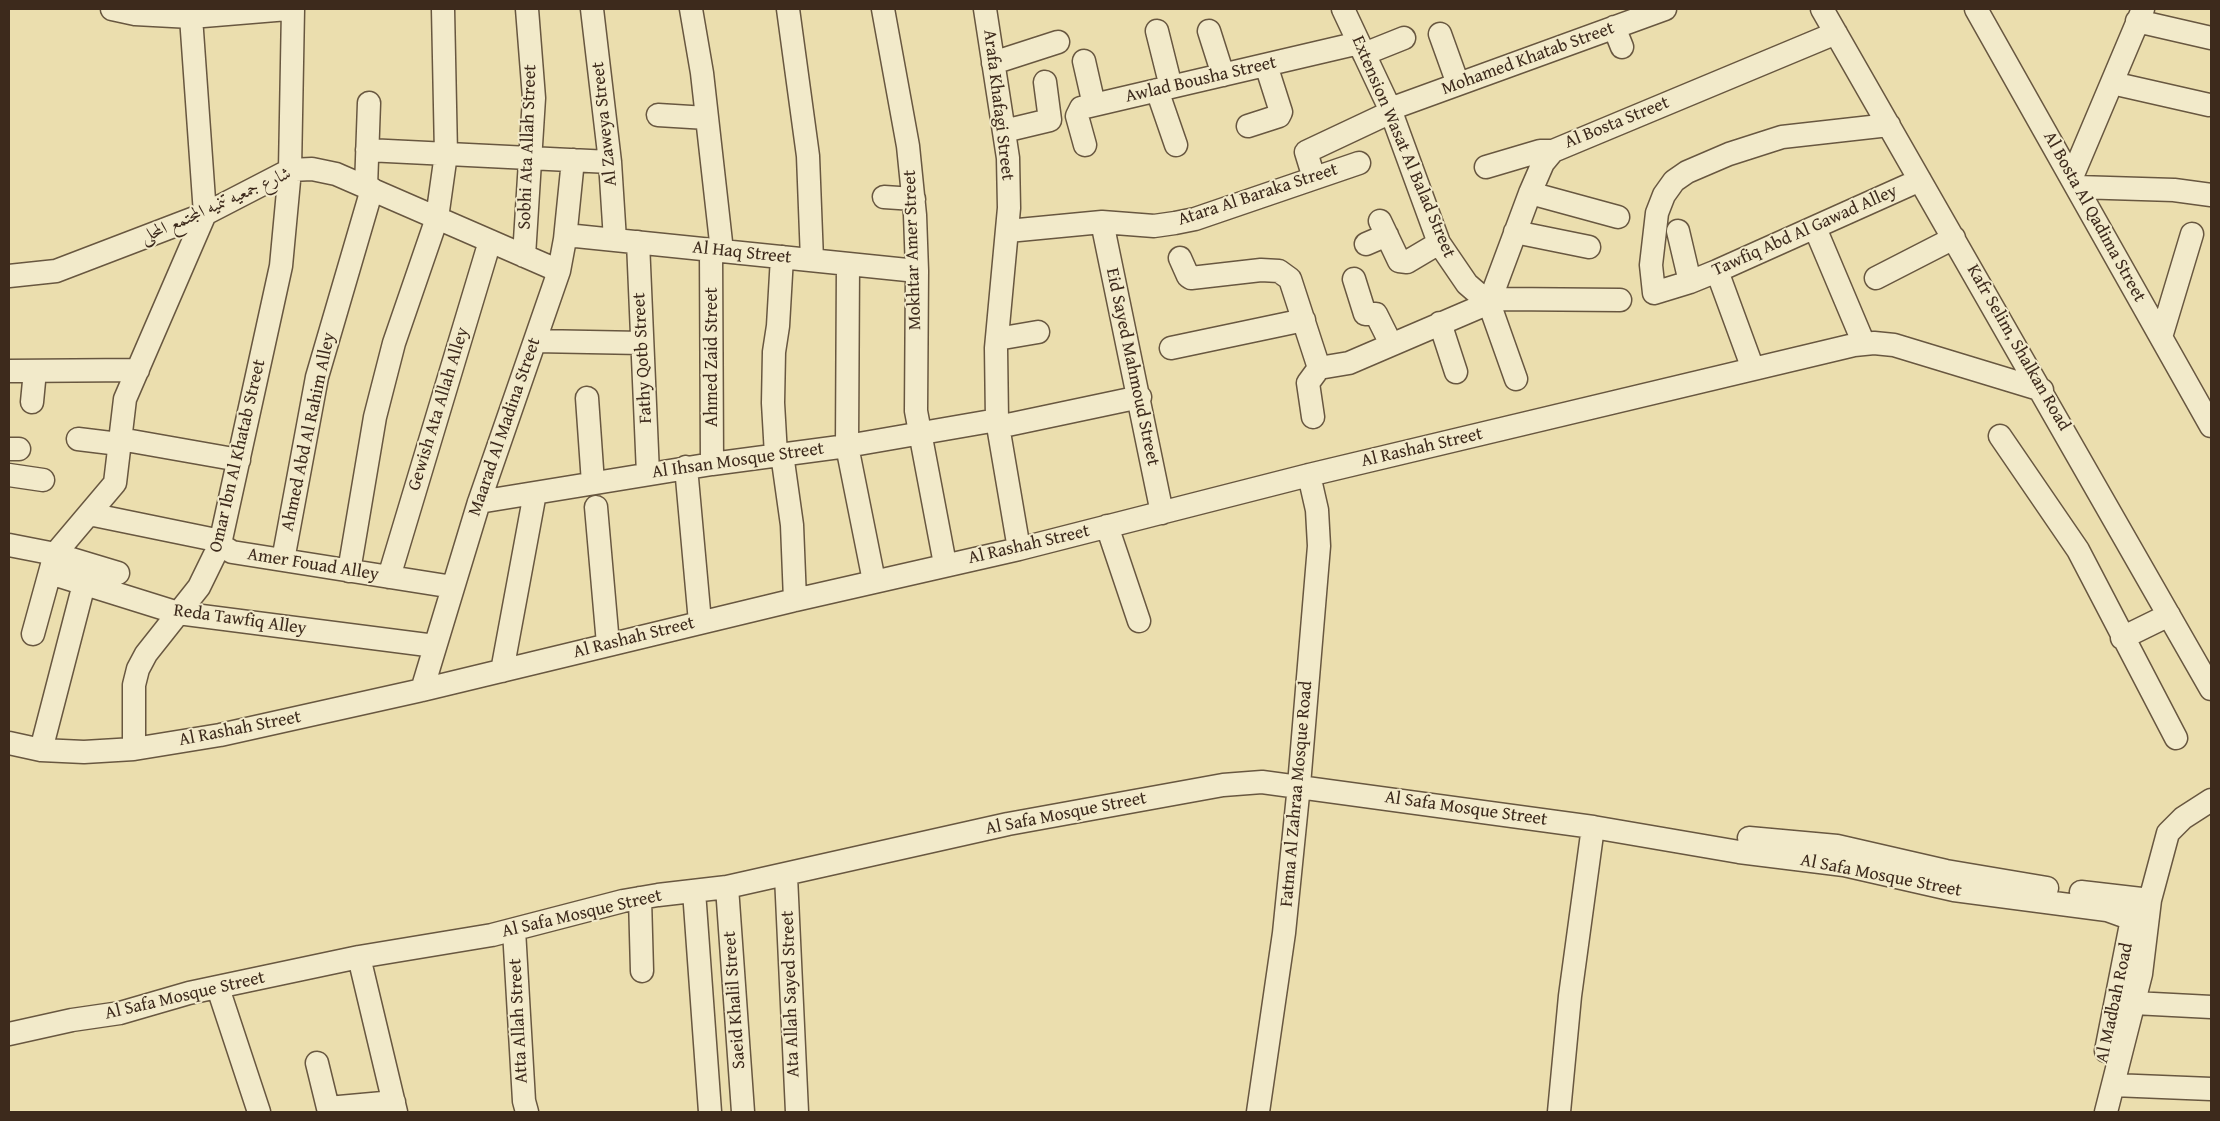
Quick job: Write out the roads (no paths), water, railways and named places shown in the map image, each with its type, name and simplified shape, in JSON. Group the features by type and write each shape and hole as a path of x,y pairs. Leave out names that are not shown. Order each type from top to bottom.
{"street":[{"path":"112,9 135,14 191,17 288,9"},
{"name":"Omar Ibn Al Khatab Street","path":"134,749 134,685 138,668 146,654 199,587 220,544 281,266 290,170 292,9"},
{"path":"349,571 375,417 394,343 438,218 446,154 443,9"},
{"name":"Sobhi Ata Allah Street","path":"524,256 534,98 527,9"},
{"name":"Al Zaweya Street","path":"592,9 610,162 616,240"},
{"name":"Ahmed Zaid Street","path":"691,9 707,118 717,250 712,464"},
{"path":"788,9 808,156 812,260"},
{"name":"Mokhtar Amer Street","path":"883,9 908,146 914,199 917,271 916,405 919,433 945,564"},
{"name":"Arafa Khafagi Street","path":"985,9 1008,158 1008,231 997,339 997,423 1019,549"},
{"name":"Extension Wasat Al Balad Street","path":"1343,9 1390,111 1439,243 1467,284 1489,303"},
{"name":"Mohamed Khatab Street","path":"1314,178 1306,152 1390,111 1458,84 1618,37 1665,9"},
{"name":"Kafr Selim, Shalkan Road","path":"1822,9 2042,390 2211,689"},
{"name":"Al Bosta Al Qadima Street","path":"1976,9 2211,422"},
{"path":"2211,38 2140,15 2075,182 2211,195"},
{"path":"34,634 52,564 115,483 125,399 205,214 191,17"},
{"path":"1157,31 1164,89 1176,144"},
{"path":"1210,31 1223,75"},
{"path":"1440,34 1458,84"},
{"name":"Al Bosta Street","path":"1489,303 1530,193 1543,163 1553,150 1836,34"},
{"name":"Awlad Bousha Street","path":"1085,145 1077,113 1080,108 1266,65 1362,48 1404,38"},
{"path":"993,63 1058,42"},
{"path":"1084,61 1094,105"},
{"path":"1248,126 1279,116 1282,112 1266,65"},
{"path":"1004,132 1050,120 1045,82"},
{"path":"2112,83 2209,104"},
{"name":"Ahmed Abd Al Rahim Alley","path":"283,560 317,378 369,188 367,150 369,102"},
{"path":"658,115 707,118"},
{"name":"Tawfiq Abd Al Gawad Alley","path":"1889,125 1782,137 1700,165 1674,181 1664,196 1653,232 1652,290 1657,293 1717,271 1920,180"},
{"path":"367,150 610,162"},
{"path":"1486,166 1540,151 1553,150"},
{"name":"Maarad Al Madina Street","path":"422,690 479,502 559,271 566,235 573,160"},
{"name":"Atara Al Baraka Street","path":"1008,231 1102,222 1154,226 1175,223 1195,219 1359,163"},
{"name":"شارع جمعيه تنميه المجتمع المحلى","path":"9,276 56,271 205,214 290,170 312,169 336,174 559,271"},
{"path":"1530,193 1618,217"},
{"path":"884,197 914,199"},
{"path":"1515,232 1586,247 1592,210"},
{"name":"Eid Sayed Mahmoud Street","path":"1102,222 1140,397 1162,513"},
{"path":"1366,244 1383,228 1399,261 1407,262 1439,243"},
{"path":"1814,228 1864,344"},
{"path":"1678,231 1690,282"},
{"path":"2161,337 2192,234"},
{"name":"Al Haq Street","path":"566,235 917,271"},
{"path":"1876,278 1954,238"},
{"name":"Gewish Ata Allah Alley","path":"389,577 490,241"},
{"name":"Fathy Qotb Street","path":"638,242 648,474"},
{"path":"782,257 778,326 773,360 779,454 792,525 795,600"},
{"path":"1180,258 1188,276 1191,278 1261,270 1279,271 1290,279 1319,368"},
{"path":"848,264 847,446 874,581"},
{"path":"1717,271 1753,369"},
{"path":"1354,279 1365,314 1376,314 1391,344"},
{"path":"1313,417 1308,384 1319,368 1349,363 1489,303 1521,298 1620,300"},
{"path":"1489,303 1516,379"},
{"path":"1171,348 1304,320"},
{"path":"1440,323 1456,372"},
{"path":"997,339 1038,332"},
{"path":"535,341 642,343"},
{"name":"Al Rashah Street","path":"9,743 41,750 84,752 134,749 220,735 422,690 945,564 1019,549 1309,476 1864,344 1894,345 2042,390"},
{"path":"9,371 138,370"},
{"path":"32,402 35,371"},
{"name":"Al Ihsan Mosque Street","path":"479,502 686,467 847,446 919,433 997,423 1140,397"},
{"path":"587,398 593,483"},
{"path":"2000,436 2078,550 2122,638 2176,738"},
{"path":"78,439 119,441 239,460"},
{"path":"686,467 700,622"},
{"path":"9,476 43,480"},
{"name":"Fatma Al Zahraa Mosque Road","path":"1258,1112 1284,933 1300,780 1319,546 1317,510 1309,476"},
{"path":"502,671 535,493"},
{"path":"596,507 608,644"},
{"name":"Amer Fouad Alley","path":"89,514 211,539 232,552 453,587"},
{"path":"1107,526 1139,621"},
{"path":"9,545 52,564 118,573"},
{"name":"Reda Tawfiq Alley","path":"52,564 84,584 178,613 435,646"},
{"path":"41,750 84,584"},
{"path":"2122,638 2169,615"},
{"name":"Al Safa Mosque Street","path":"1300,780 1739,852 1844,865 1954,890 2107,910 2132,919"},
{"name":"Al Safa Mosque Street","path":"9,1034 72,1020 120,1013 218,988 360,957 514,930 640,898 728,887 786,876 840,861 1008,824 1223,785 1262,782 1300,780 1498,798 1755,839 1837,846 1984,878 2150,900"},
{"name":"Al Madbah Road","path":"2106,1112 2141,974 2150,900 2168,833 2183,818 2211,801"},
{"path":"1559,1112 1570,996 1593,827"},
{"name":"Ata Allah Sayed Street","path":"786,876 796,1112"},
{"name":"Saeid Khalil Street","path":"728,887 743,1112"},
{"path":"694,891 710,1112"},
{"path":"640,898 642,971"},
{"name":"Al Madbah Road","path":"2091,1112 2112,1026 2132,919 2142,904 2150,900"},
{"name":"Atta Allah Street","path":"514,930 524,1102 527,1112"},
{"path":"317,1063 328,1108 395,1107 360,957"},
{"path":"218,988 259,1112"},
{"path":"2134,1003 2211,1007"},
{"path":"2113,1084 2211,1089"}]}
